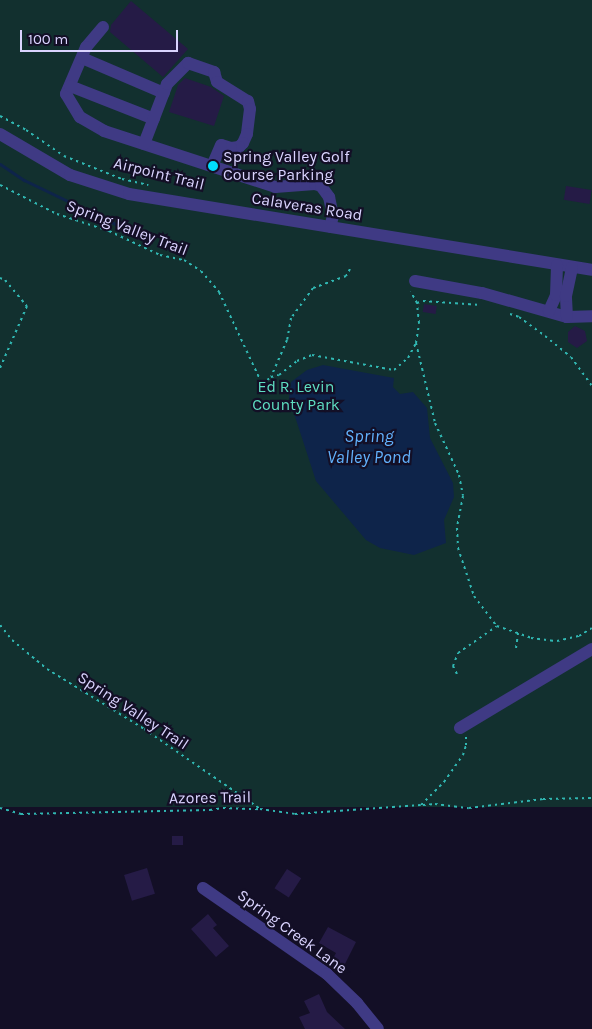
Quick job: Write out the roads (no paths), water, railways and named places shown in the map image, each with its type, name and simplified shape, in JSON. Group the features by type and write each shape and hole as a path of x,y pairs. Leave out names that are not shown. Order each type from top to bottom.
{"street":[{"path":"103,27 86,47 66,94 80,117 104,131 275,188 314,184 321,186 329,197 333,216 330,227"},
{"path":"82,58 164,93"},
{"path":"144,144 167,84 188,63 214,72 217,82 248,100 250,108 243,143 239,147 231,148 221,145 212,166"},
{"path":"70,86 154,119"},
{"name":"Calaveras Road","path":"0,134 70,175 129,194 592,270"},
{"path":"549,311 556,295 556,265"},
{"path":"567,317 566,296 572,268"},
{"path":"414,284 482,293 567,317 592,316"},
{"path":"460,728 592,649"},
{"name":"Spring Creek Lane","path":"203,888 327,974 357,1003 378,1029"}],"water":[{"name":"Spring Valley Pond","path":"323,365 394,378 393,387 400,394 413,392 427,408 430,438 453,483 454,497 444,520 446,543 414,555 380,548 366,540 316,481 289,398 291,382 307,370"}],"waterway":[{"path":"0,164 24,180 115,224"}],"place":[{"name":"Spring Valley Golf Course Parking","path":"213,166"}],"park label":[{"name":"Ed R. Levin County Park","path":"296,396"}]}
